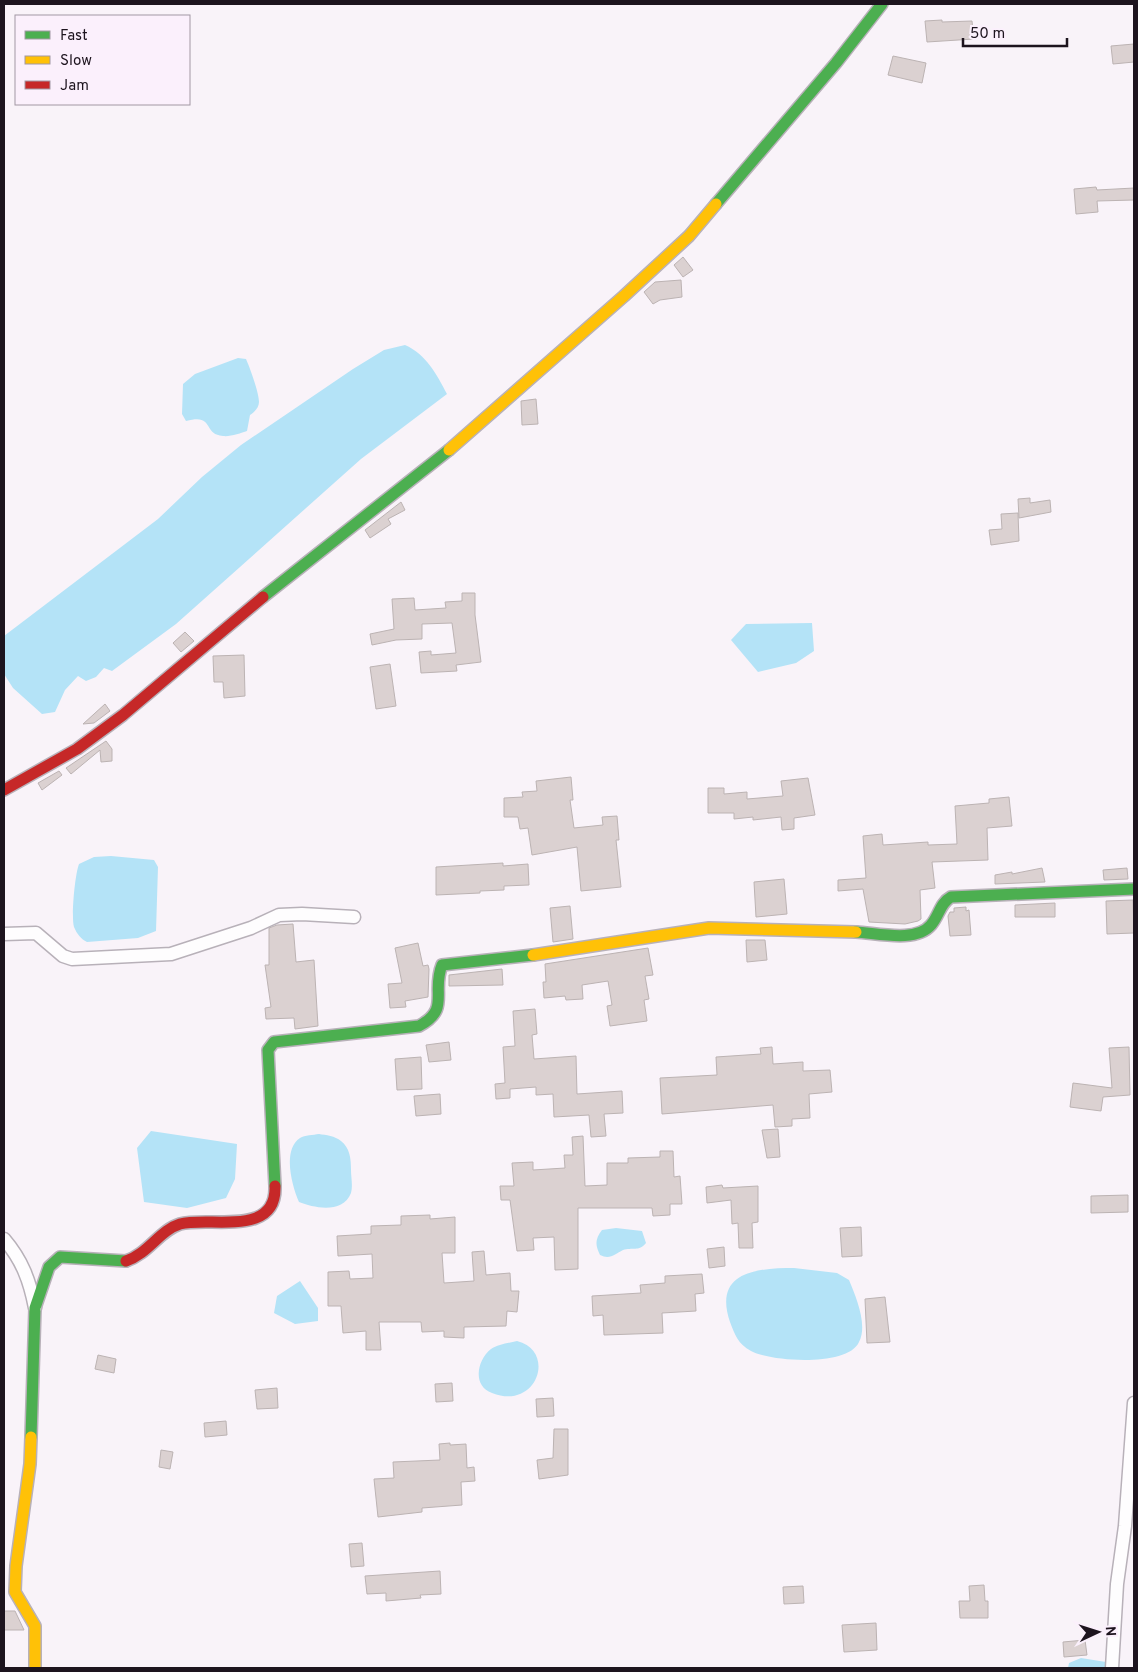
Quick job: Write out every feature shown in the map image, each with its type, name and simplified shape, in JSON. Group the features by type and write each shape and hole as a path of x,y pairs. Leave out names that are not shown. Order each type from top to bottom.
{"main road":[{"path":"4,790 77,749 122,715 278,584 437,461 624,296 689,236 836,63 882,4"},
{"path":"35,1668 35,1626 31,1616 10,1591 30,1464 35,1308 49,1267 60,1257 113,1261 133,1259 170,1229 180,1224 252,1221 269,1208 276,1193 268,1050 274,1042 419,1026 429,1022 435,1016 440,1005 437,974 442,965 550,953 657,934 708,928 833,930 908,935 923,931 931,925 945,900 952,897 1134,889"}],"street":[{"path":"4,934 36,932 63,956 72,960 171,954 251,928 279,915 302,914 354,917"},
{"path":"4,1239 14,1251 29,1279 35,1308"},
{"path":"1112,1668 1117,1584 1125,1526 1134,1403"}],"water":[{"path":"405,345 425,359 447,394 361,459 176,624 112,671 104,668 96,677 86,681 78,676 65,690 55,712 42,714 13,688 4,674 4,636 158,519 202,477 241,445 384,350"},
{"path":"238,358 246,359 259,398 258,406 250,415 247,431 223,436 212,432 205,422 201,420 186,421 182,414 183,384 195,374"},
{"path":"812,623 814,651 796,663 758,672 731,640 746,624"},
{"path":"111,856 154,860 158,867 156,931 138,938 87,942 78,934 73,922 74,896 79,864 94,857"},
{"path":"151,1131 237,1144 235,1179 226,1198 187,1208 144,1202 137,1148"},
{"path":"319,1134 339,1139 346,1147 351,1162 351,1193 347,1200 335,1207 312,1206 299,1202 291,1178 290,1159 291,1151 295,1144 302,1137"},
{"path":"616,1228 642,1231 646,1243 641,1247 626,1249 610,1257 600,1255 596,1242 600,1233 602,1230"},
{"path":"794,1268 837,1273 849,1280 862,1319 859,1342 852,1350 825,1359 791,1360 761,1355 751,1351 738,1339 730,1322 726,1305 727,1292 733,1283 741,1276 753,1272 766,1269"},
{"path":"300,1281 318,1308 318,1321 295,1324 274,1313 277,1296"},
{"path":"517,1341 529,1347 536,1356 539,1367 536,1378 530,1387 521,1394 508,1396 486,1390 481,1385 479,1379 482,1360 494,1347"},
{"path":"1081,1658 1106,1662 1107,1668 1068,1668 1069,1663"}],"building":[{"path":"942,20 942,22 972,21 974,39 927,42 925,21"},
{"path":"1134,44 1134,62 1113,64 1111,46"},
{"path":"893,56 926,63 922,83 888,75"},
{"path":"1096,187 1097,190 1134,188 1134,200 1097,201 1098,212 1076,214 1074,189"},
{"path":"683,257 693,270 683,277 674,265"},
{"path":"681,280 682,297 660,300 653,304 644,292 655,282"},
{"path":"536,399 538,424 522,425 521,401"},
{"path":"1030,498 1030,503 1050,500 1051,512 1019,518 1018,499"},
{"path":"401,502 405,510 388,519 391,524 370,538 365,530"},
{"path":"1018,513 1019,541 991,545 989,530 1002,529 1001,514"},
{"path":"462,593 475,593 475,615 481,662 456,665 457,671 421,673 419,652 431,651 431,655 456,653 452,623 422,624 422,639 396,640 372,645 370,634 394,629 392,599 414,598 415,610 446,608 445,602 462,601"},
{"path":"185,632 194,641 181,652 173,643"},
{"path":"244,655 245,696 224,698 223,682 214,682 213,656"},
{"path":"390,664 396,706 376,709 370,667"},
{"path":"105,704 110,711 94,723 83,724"},
{"path":"106,741 112,749 112,761 101,762 100,750 71,774 66,768"},
{"path":"59,771 62,775 42,790 38,783"},
{"path":"571,777 573,800 570,800 574,828 603,825 602,817 617,816 619,840 616,840 621,887 581,891 577,847 532,855 528,828 520,829 518,817 504,817 504,798 523,797 522,792 537,791 536,781"},
{"path":"808,778 815,815 794,818 794,829 782,830 781,817 753,820 753,817 734,819 734,813 708,813 708,788 724,788 724,794 747,792 747,799 783,796 781,781"},
{"path":"1009,797 1012,826 987,828 988,860 932,862 935,888 920,890 921,919 918,921 905,924 869,922 863,889 838,891 838,880 866,878 863,836 882,834 883,845 928,842 928,845 957,844 955,806 989,803 989,799"},
{"path":"503,863 503,866 528,864 529,885 504,886 504,890 480,891 480,893 436,895 436,867"},
{"path":"1042,868 1045,882 995,884 995,875 1012,872 1012,874"},
{"path":"1127,868 1128,879 1104,880 1103,870"},
{"path":"784,879 787,914 756,917 754,882"},
{"path":"1133,900 1134,933 1107,934 1106,901"},
{"path":"1055,903 1055,917 1015,917 1015,905"},
{"path":"570,906 573,939 553,942 550,908"},
{"path":"966,907 966,911 969,910 971,935 950,936 948,916 950,912 954,912 954,908"},
{"path":"293,924 296,962 314,960 318,1026 295,1029 294,1018 266,1019 265,1008 271,1007 265,965 269,965 269,928 277,925"},
{"path":"746,940 765,940 767,960 747,962"},
{"path":"418,943 423,966 428,965 429,969 428,997 405,1001 406,1007 390,1008 388,984 402,983 395,948"},
{"path":"648,948 653,975 645,976 649,999 644,1000 647,1021 610,1026 607,1006 612,1005 608,981 582,985 583,999 566,1000 565,996 544,998 543,982 546,982 545,964"},
{"path":"502,969 503,985 449,986 449,975"},
{"path":"535,1009 537,1034 532,1035 534,1059 576,1056 577,1094 622,1091 623,1113 604,1114 606,1136 591,1137 589,1115 554,1117 553,1094 536,1095 536,1087 510,1089 510,1098 496,1099 495,1084 505,1083 503,1047 515,1046 513,1011"},
{"path":"449,1042 451,1060 429,1062 426,1045"},
{"path":"772,1047 773,1064 803,1062 803,1071 830,1070 832,1092 809,1094 810,1118 792,1119 792,1126 775,1127 773,1105 662,1114 660,1078 717,1075 716,1057 761,1054 760,1048"},
{"path":"1129,1047 1130,1095 1103,1097 1101,1111 1070,1107 1073,1083 1112,1088 1109,1048"},
{"path":"421,1057 422,1089 397,1090 395,1059"},
{"path":"440,1094 441,1114 416,1116 414,1096"},
{"path":"778,1129 780,1157 767,1158 762,1130"},
{"path":"583,1136 585,1186 607,1185 607,1163 628,1163 628,1158 660,1157 660,1151 673,1151 674,1177 680,1176 682,1204 670,1204 670,1215 653,1216 652,1208 578,1208 578,1269 555,1270 554,1237 533,1238 534,1250 517,1251 510,1200 501,1200 500,1186 514,1186 512,1163 533,1162 533,1170 565,1168 564,1155 573,1155 572,1137"},
{"path":"722,1185 723,1188 758,1186 758,1222 752,1223 753,1248 739,1248 738,1223 732,1224 731,1200 707,1203 706,1187"},
{"path":"1128,1195 1128,1212 1091,1213 1091,1196"},
{"path":"430,1215 430,1219 455,1217 455,1253 442,1253 444,1283 474,1281 472,1252 484,1251 486,1275 510,1273 511,1291 519,1291 517,1312 507,1311 506,1326 464,1327 464,1338 444,1337 444,1331 422,1332 421,1322 379,1322 381,1350 366,1350 366,1331 343,1333 341,1306 328,1306 328,1272 349,1271 350,1279 373,1278 372,1254 338,1256 337,1236 371,1234 371,1226 401,1225 401,1216"},
{"path":"861,1227 862,1256 842,1257 840,1228"},
{"path":"724,1247 725,1266 709,1268 707,1249"},
{"path":"702,1274 704,1293 695,1294 696,1311 662,1313 663,1333 604,1335 603,1315 593,1316 592,1296 641,1293 640,1285 665,1283 665,1276"},
{"path":"885,1297 890,1342 867,1343 865,1299"},
{"path":"98,1355 116,1359 114,1373 95,1369"},
{"path":"452,1383 453,1401 436,1402 435,1384"},
{"path":"277,1388 278,1408 257,1409 255,1390"},
{"path":"553,1398 554,1416 537,1417 536,1399"},
{"path":"226,1421 227,1435 205,1437 204,1423"},
{"path":"554,1429 568,1429 568,1475 539,1479 537,1460 553,1458"},
{"path":"450,1443 450,1445 466,1444 467,1468 474,1467 475,1481 461,1482 462,1505 422,1508 422,1512 378,1517 374,1479 394,1478 393,1462 440,1460 439,1444"},
{"path":"161,1450 173,1452 170,1469 159,1467"},
{"path":"362,1543 364,1566 351,1567 349,1544"},
{"path":"440,1571 441,1594 420,1595 421,1598 386,1601 386,1593 367,1594 365,1576"},
{"path":"984,1585 985,1601 988,1601 988,1618 960,1618 959,1601 970,1601 969,1586"},
{"path":"803,1586 804,1603 784,1604 783,1587"},
{"path":"4,1611 15,1611 24,1630 4,1630"},
{"path":"876,1623 877,1650 844,1652 842,1625"},
{"path":"1085,1640 1087,1655 1064,1657 1063,1642"}],"traffic: fast":[{"path":"716,204 836,63 882,4"},
{"path":"263,597 449,450"},
{"path":"856,932 896,936 916,934 924,931 931,925 944,903 951,897 1134,889"},
{"path":"275,1186 268,1050 274,1042 419,1026 429,1020 435,1013 438,999 439,975 442,965 533,955"},
{"path":"31,1437 35,1308 49,1267 60,1257 126,1261"}],"traffic: slow":[{"path":"449,450 624,296 689,236 716,204"},
{"path":"533,955 709,928 856,932"},
{"path":"31,1437 30,1464 16,1566 15,1592 35,1626 35,1668"}],"traffic: jam":[{"path":"4,790 77,749 123,715 263,597"},
{"path":"126,1261 141,1253 166,1231 180,1224 192,1222 239,1222 253,1219 265,1213 273,1202 275,1186"}]}
